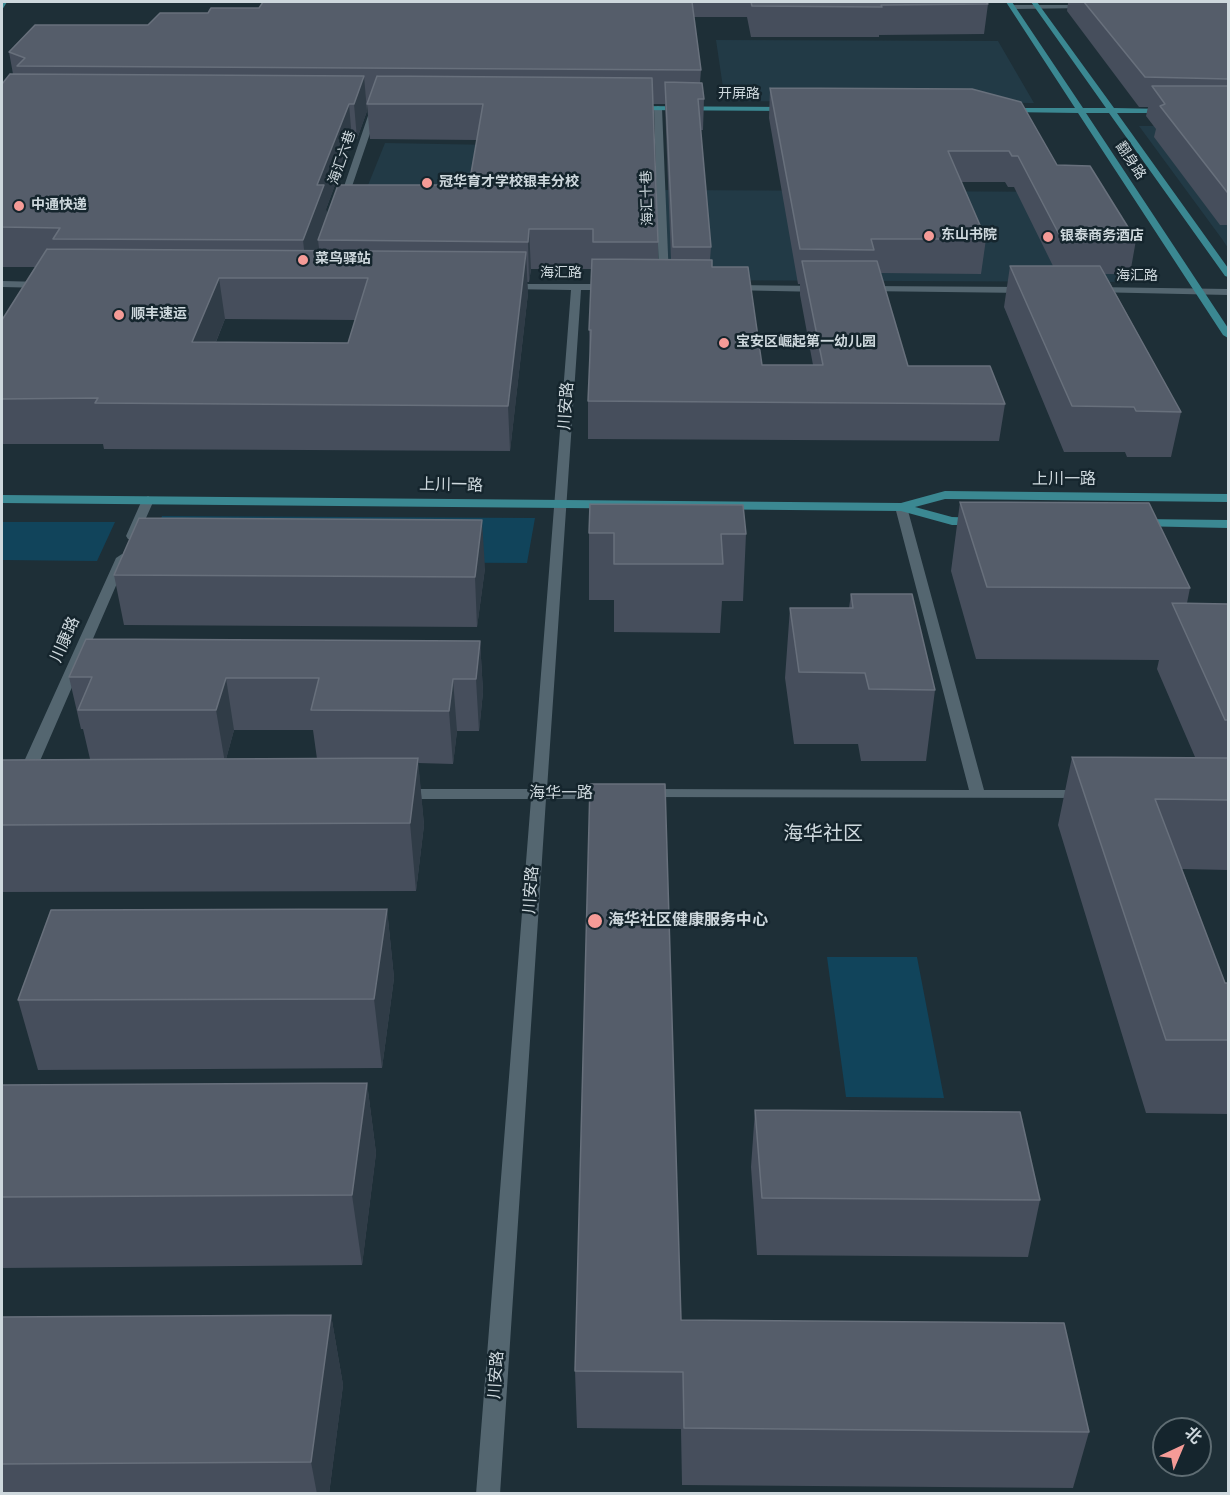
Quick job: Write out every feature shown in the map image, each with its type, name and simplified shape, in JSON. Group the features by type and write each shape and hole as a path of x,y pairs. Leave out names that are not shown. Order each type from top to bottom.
{"main road":[{"path":"2,8 4,2"},
{"name":"翻身路","path":"1011,4 1228,335"},
{"name":"翻身路","path":"1036,4 1228,274"},
{"path":"364,106 387,107"},
{"name":"开屏路","path":"623,108 800,109"},
{"path":"998,110 1181,111"},
{"name":"上川一路","path":"901,507 945,495 1228,498"},
{"name":"上川一路","path":"2,499 901,507 952,521 986,522"},
{"path":"1125,523 1228,524"}],"street":[{"path":"1011,4 1097,7"},
{"name":"海汇六巷","path":"336,219 375,106"},
{"name":"海汇十巷","path":"658,108 665,288"},
{"path":"2,284 50,285"},
{"name":"海汇路","path":"492,287 621,288"},
{"name":"川安路","path":"488,1494 576,287"},
{"path":"654,288 677,288"},
{"path":"724,288 832,289"},
{"path":"856,289 1035,290"},
{"name":"海汇路","path":"1083,290 1228,292"},
{"name":"川康路","path":"17,794 147,500"},
{"path":"901,507 978,795"},
{"name":"海华一路","path":"385,794 1097,795"}],"shaded area":[{"path":"716,40 998,41 1034,103 725,101"},
{"path":"1139,126 1228,126 1228,248 1222,239"},
{"name":"冠华育才学校银丰分校","path":"385,143 495,145 476,222 354,220"},
{"path":"662,190 1086,192 1140,282 666,280"},
{"path":"162,516 535,518 527,563 144,561"},
{"path":"2,522 115,522 97,561 2,560"},
{"path":"827,957 917,957 944,1098 846,1097"}],"building":[{"path":"263,2 692,2 701,70 17,66 25,58 9,52 35,25 148,25 160,13 208,13 211,8 259,8"},
{"path":"751,2 986,2 988,4 881,5 882,7 752,6"},
{"path":"1084,2 1228,2 1228,79 1145,77"},
{"path":"10,74 364,76 354,104 349,104 317,185 324,185 303,240 53,239 60,228 2,227 2,84"},
{"path":"377,76 652,78 658,242 593,242 593,229 529,229 528,242 318,240 338,185 469,185 483,104 367,104"},
{"path":"665,82 702,83 704,99 698,99 711,247 673,247"},
{"path":"1152,86 1228,86 1228,192 1160,106 1165,104"},
{"path":"770,88 972,89 1021,102 1057,165 1090,166 1136,240 1062,240 1018,156 1012,156 1009,151 948,151 986,239 871,239 874,250 800,249"},
{"path":"47,249 526,252 508,406 95,403 98,398 2,399 2,320","holes":["219,278 368,278 348,343 192,342"]},
{"path":"592,259 712,260 712,267 748,267 762,365 823,365 802,261 877,261 908,366 990,366 1005,404 588,401"},
{"path":"1010,266 1100,266 1181,412 1136,411 1134,407 1072,406"},
{"path":"960,502 1149,503 1190,588 987,587"},
{"path":"590,504 743,505 746,534 721,534 723,564 614,564 614,533 589,533"},
{"path":"139,518 482,520 475,577 114,575"},
{"path":"851,594 912,594 935,690 869,689 865,673 799,672 790,608 853,608"},
{"path":"1172,603 1228,604 1228,720 1225,720"},
{"path":"86,639 480,641 476,679 453,679 449,711 311,710 319,678 226,678 216,710 78,710 92,677 69,677"},
{"path":"1072,757 1228,758 1228,800 1155,799 1225,983 1228,983 1228,1040 1166,1040"},
{"path":"418,758 410,823 2,825 2,760"},
{"path":"590,784 665,784 681,1320 1064,1323 1089,1432 684,1428 683,1372 575,1371"},
{"path":"387,909 374,999 18,1000 51,910"},
{"path":"367,1083 352,1195 2,1197 2,1085"},
{"path":"755,1110 1020,1112 1040,1200 762,1198"},
{"path":"331,1315 311,1462 2,1464 2,1317"}],"place":[{"name":"冠华育才学校银丰分校","path":"427,183"},
{"name":"中通快递","path":"19,206"},
{"name":"东山书院","path":"929,236"},
{"name":"银泰商务酒店","path":"1048,237"},
{"name":"菜鸟驿站","path":"303,260"},
{"name":"顺丰速运","path":"119,315"},
{"name":"宝安区崛起第一幼儿园","path":"724,343"},
{"name":"海华社区健康服务中心","path":"595,921"}],"district":[{"name":"海华社区","path":"823,835"}]}
